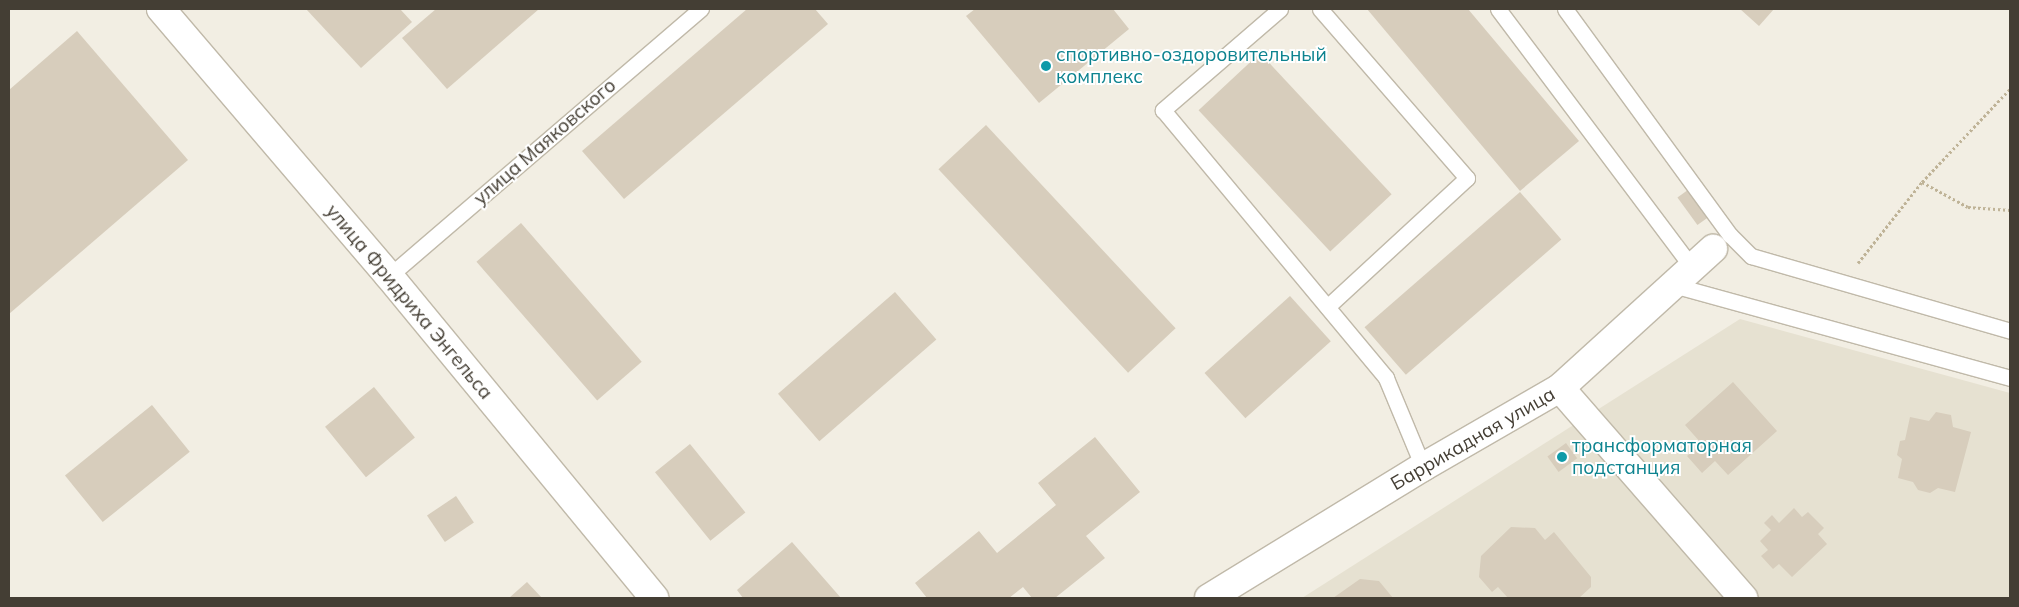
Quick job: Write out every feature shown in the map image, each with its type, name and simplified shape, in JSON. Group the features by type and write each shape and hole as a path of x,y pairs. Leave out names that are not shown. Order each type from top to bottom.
{"street":[{"name":"улица Фридриха Энгельса","path":"160,9 389,276 654,598"},
{"name":"Баррикадная улица","path":"1209,598 1240,590 1423,467 1560,388 1682,276 1722,242"},
{"path":"1560,388 1743,598"}],"lane":[{"name":"улица Маяковского","path":"389,276 701,9"},
{"path":"1280,9 1163,110 1386,378 1423,467"},
{"path":"1320,9 1467,178 1327,307"},
{"path":"1498,9 1682,276 2010,378"},
{"path":"1565,9 1722,242 1751,256 1842,284 2010,330"}],"path":[{"path":"1842,284 1922,182 2010,89"},
{"path":"1922,182 1968,207 2010,210"}],"shaded area":[{"path":"1740,319 2010,393 2010,598 1302,598"}],"building":[{"path":"306,9 400,9 412,22 361,68"},
{"path":"436,9 539,9 447,89 402,38"},
{"path":"747,9 815,9 828,24 624,199 582,151"},
{"name":"спортивно-оздоровительный комплекс","path":"975,9 1113,9 1129,29 1039,103 966,16"},
{"path":"1367,9 1468,9 1579,141 1520,191"},
{"path":"1740,9 1774,9 1759,26"},
{"path":"77,31 188,160 9,314 9,90"},
{"path":"1260,53 1392,194 1330,251 1199,110"},
{"path":"986,125 1176,328 1128,373 938,169"},
{"path":"1692,187 1712,215 1697,225 1677,198"},
{"path":"1520,192 1561,240 1406,375 1365,327"},
{"path":"521,223 642,362 597,401 476,262"},
{"path":"895,292 936,340 819,441 778,394"},
{"path":"1290,296 1331,341 1245,418 1205,373"},
{"path":"1733,382 1777,431 1728,475 1715,461 1702,473 1687,456 1701,443 1685,425"},
{"path":"374,387 415,438 366,477 325,427"},
{"path":"152,405 190,452 103,522 65,475"},
{"path":"1936,412 1951,415 1953,427 1971,432 1955,492 1938,488 1930,493 1918,490 1913,482 1898,478 1902,459 1897,455 1900,441 1905,440 1910,417 1929,421"},
{"path":"1095,437 1140,492 1086,536 1105,558 1055,598 1032,598 1023,587 1009,598 927,598 915,583 979,531 997,553 1056,505 1038,483"},
{"name":"трансформаторная подстанция","path":"1566,443 1577,458 1559,472 1547,457"},
{"path":"690,444 745,512 710,541 655,472"},
{"path":"456,496 474,523 445,542 427,516"},
{"path":"1794,508 1802,517 1808,512 1824,528 1818,534 1827,544 1792,577 1779,564 1773,569 1761,556 1768,550 1760,541 1771,530 1764,523 1772,515 1779,523"},
{"path":"1511,527 1535,528 1545,540 1554,532 1591,577 1591,587 1579,598 1508,598 1498,587 1492,592 1479,577 1481,556"},
{"path":"792,542 841,598 743,598 737,590"},
{"path":"1360,579 1379,581 1393,598 1333,598"},
{"path":"527,582 542,598 509,598"}],"place":[{"name":"спортивно-оздоровительный комплекс","path":"1046,66"},
{"name":"трансформаторная подстанция","path":"1562,457"}]}
